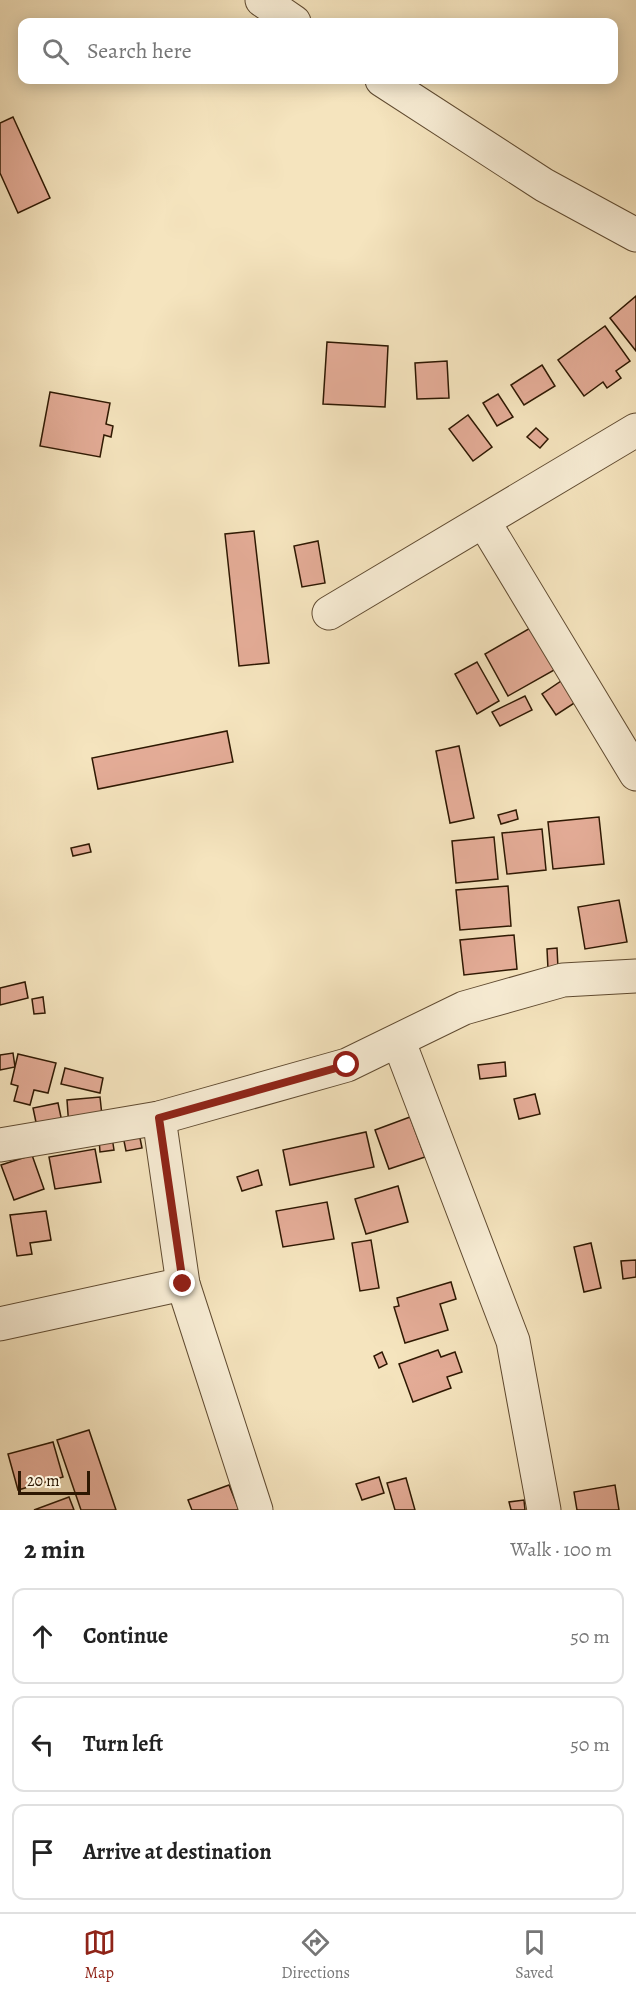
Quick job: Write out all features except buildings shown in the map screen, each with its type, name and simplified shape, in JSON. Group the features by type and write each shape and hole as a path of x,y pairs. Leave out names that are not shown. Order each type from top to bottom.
{"street":[{"path":"262,0 288,18"},
{"path":"388,84 544,185 636,235"},
{"path":"329,613 636,430"},
{"path":"484,522 636,774"},
{"path":"0,1145 159,1118 347,1065 399,1042 464,1008 563,980 636,976"},
{"path":"399,1042 513,1341 544,1510"},
{"path":"159,1118 183,1284 256,1510"},
{"path":"0,1324 183,1284"}],"route":[{"path":"183,1284 159,1118 347,1065"}]}
